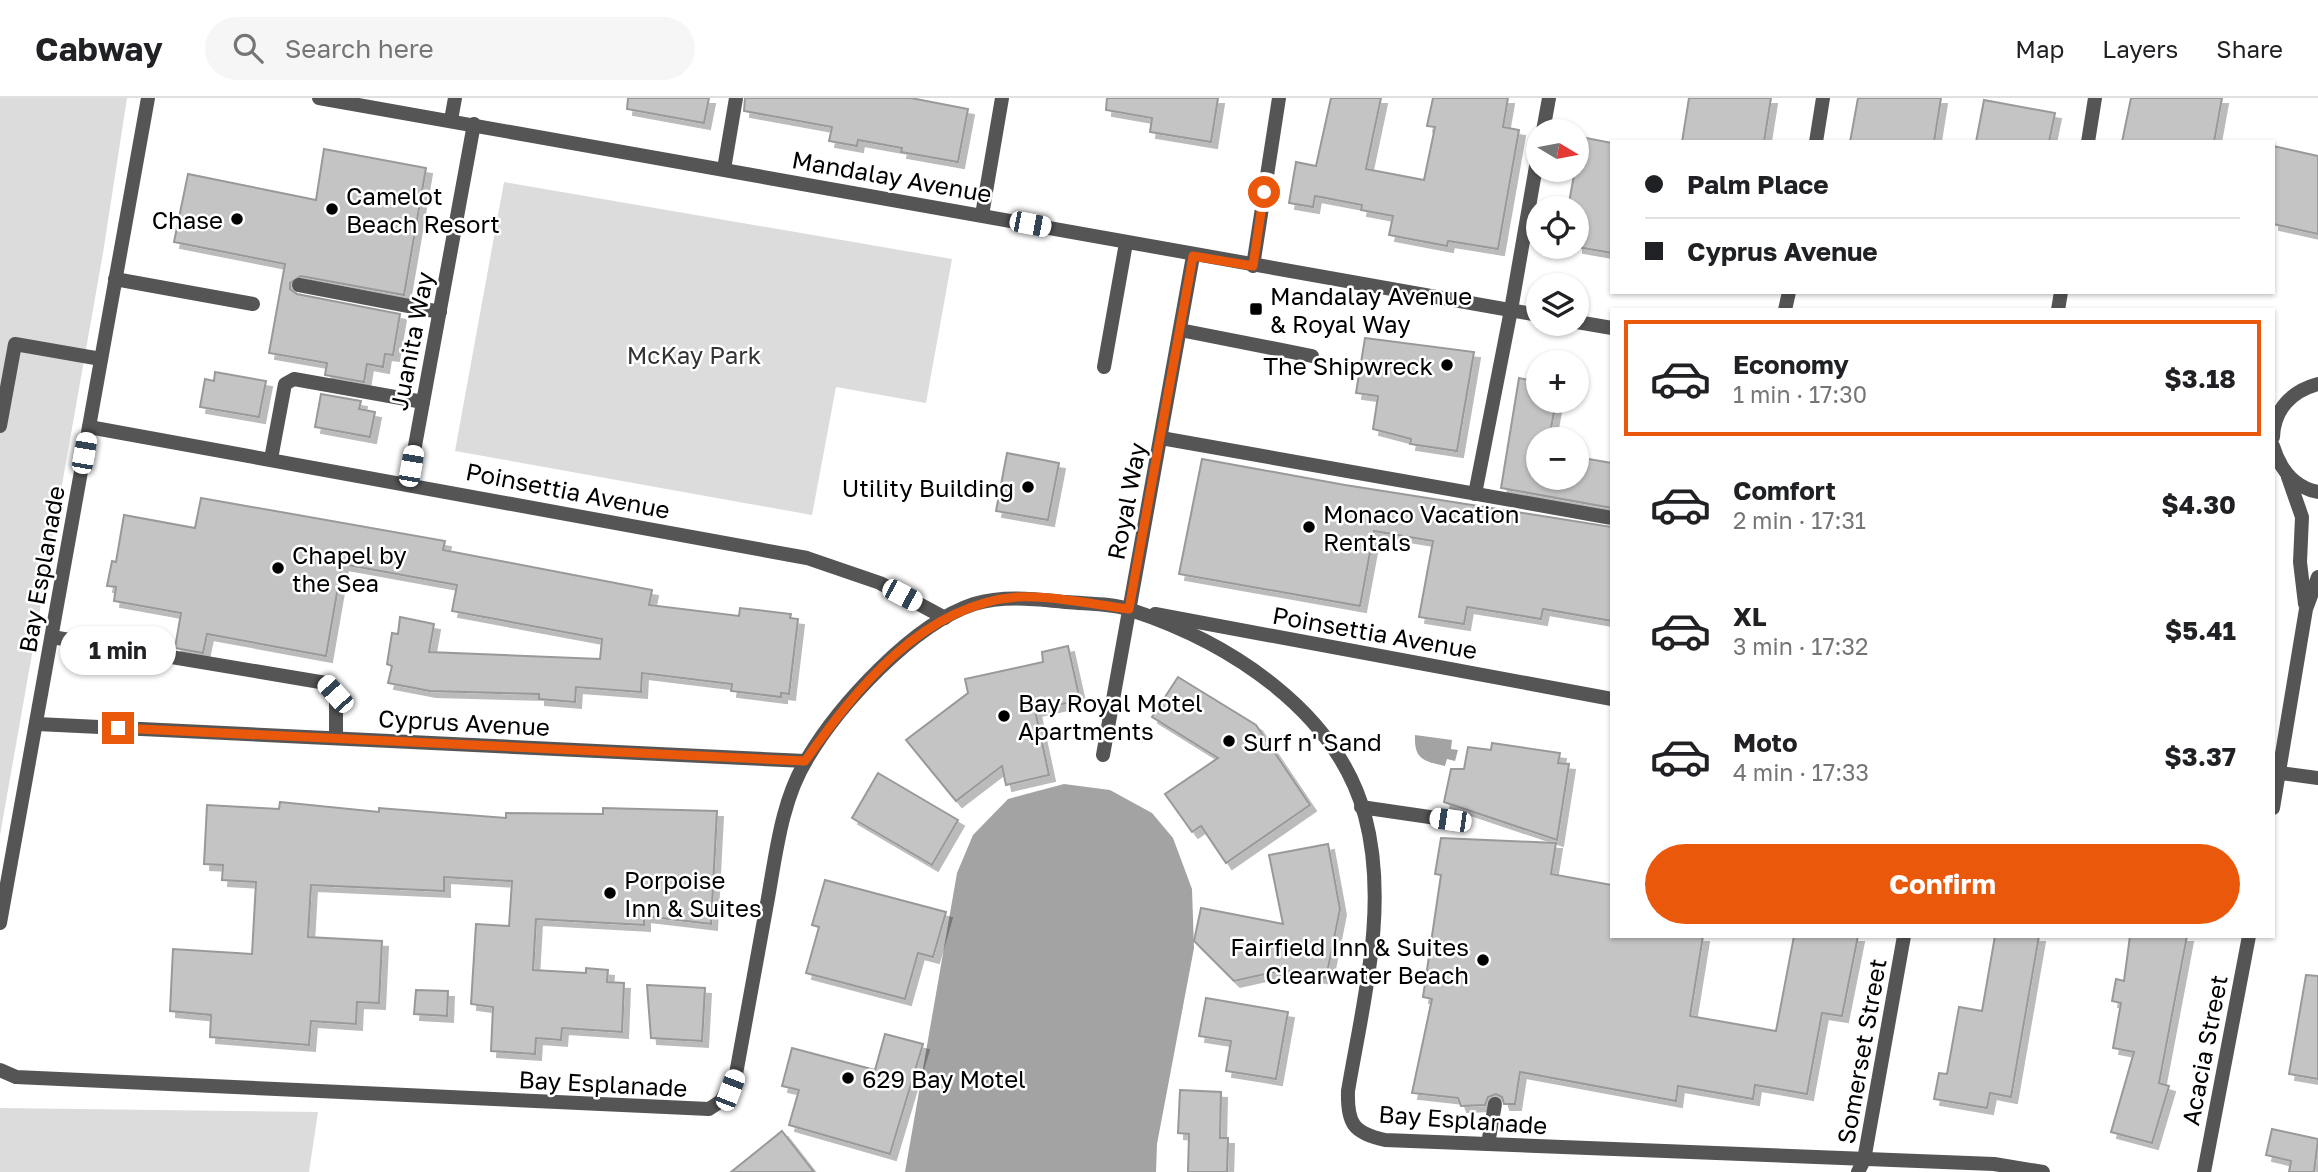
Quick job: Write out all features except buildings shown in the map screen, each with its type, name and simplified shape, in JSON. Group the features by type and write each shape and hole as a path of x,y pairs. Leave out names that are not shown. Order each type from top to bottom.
{"street":[{"name":"Bay Esplanade","path":"0,923 5,865 37,724 148,98"},
{"name":"Mandalay Avenue","path":"320,98 982,215 1193,256 1526,313"},
{"path":"451,120 455,98"},
{"path":"724,169 736,98"},
{"path":"982,215 1002,98"},
{"path":"1253,266 1279,98"},
{"path":"1545,119 1549,98"},
{"path":"1816,140 1824,98"},
{"path":"2088,140 2095,98"},
{"name":"Juanita Way","path":"408,484 474,124"},
{"path":"1475,494 1533,182"},
{"path":"1104,366 1126,243"},
{"name":"Royal Way","path":"1103,755 1193,256"},
{"path":"115,279 253,304"},
{"path":"299,285 440,312"},
{"path":"1589,324 1610,328"},
{"path":"1180,330 1312,356"},
{"path":"0,426 15,344 102,359"},
{"path":"271,459 285,384 294,379 423,402"},
{"path":"2275,404 2318,383"},
{"path":"2275,429 2279,413 2288,399"},
{"name":"Poinsettia Avenue","path":"89,427 807,558 880,583 945,618"},
{"path":"1161,438 1610,518"},
{"path":"2275,460 2288,477 2299,485 2318,492"},
{"path":"2288,477 2302,517 2300,562 2306,609"},
{"path":"2275,798 2306,609 2318,577"},
{"name":"Bay Esplanade","path":"0,1070 16,1077 709,1109 726,1096 736,1074 777,847 788,803 805,761 839,712 906,645 945,618 974,604 1020,597 1129,609 1203,642 1268,678 1315,724 1347,773 1361,807 1374,880 1371,952 1348,1091 1347,1113 1354,1125 1366,1136 1385,1140 1861,1166 1994,1164 2043,1172"},
{"name":"Poinsettia Avenue","path":"1129,609 1610,699"},
{"path":"52,638 326,683 335,694 336,738"},
{"name":"Cyprus Avenue","path":"37,724 805,761"},
{"path":"2280,773 2318,778"},
{"path":"1361,807 1450,820"},
{"name":"Somerset Street","path":"1861,1166 1905,938"},
{"name":"Acacia Street","path":"2204,1172 2249,938"},
{"path":"1488,1144 1495,1104"}],"green space":[{"path":"0,98 127,98 103,253 0,835"},
{"name":"McKay Park","path":"504,182 952,259 926,403 836,387 812,515 455,451"},
{"path":"0,1108 318,1112 309,1172 0,1172"}],"shaded area":[{"path":"1415,735 1452,740 1451,749 1458,750 1455,761 1447,759 1445,766 1421,758 1416,749"},
{"path":"1064,784 1110,790 1152,813 1173,838 1192,889 1194,948 1157,1144 1156,1172 905,1172 957,873 973,835 1008,799"}],"place":[{"name":"Camelot Beach Resort","path":"332,209"},
{"name":"Chase","path":"237,219"},
{"name":"Mandalay Avenue & Royal Way","path":"1256,309"},
{"name":"The Shipwreck","path":"1447,365"},
{"name":"Utility Building","path":"1028,487"},
{"name":"Monaco Vacation Rentals","path":"1309,527"},
{"name":"Chapel by the Sea","path":"278,568"},
{"name":"Bay Royal Motel Apartments","path":"1004,716"},
{"name":"Surf n' Sand","path":"1229,741"},
{"name":"Porpoise Inn & Suites","path":"610,893"},
{"name":"Fairfield Inn & Suites Clearwater Beach","path":"1483,960"},
{"name":"629 Bay Motel","path":"848,1078"}],"route":[{"path":"118,728 805,761 839,712 906,645 945,618 974,604 1020,597 1129,609 1193,256 1253,266 1264,192"}]}
